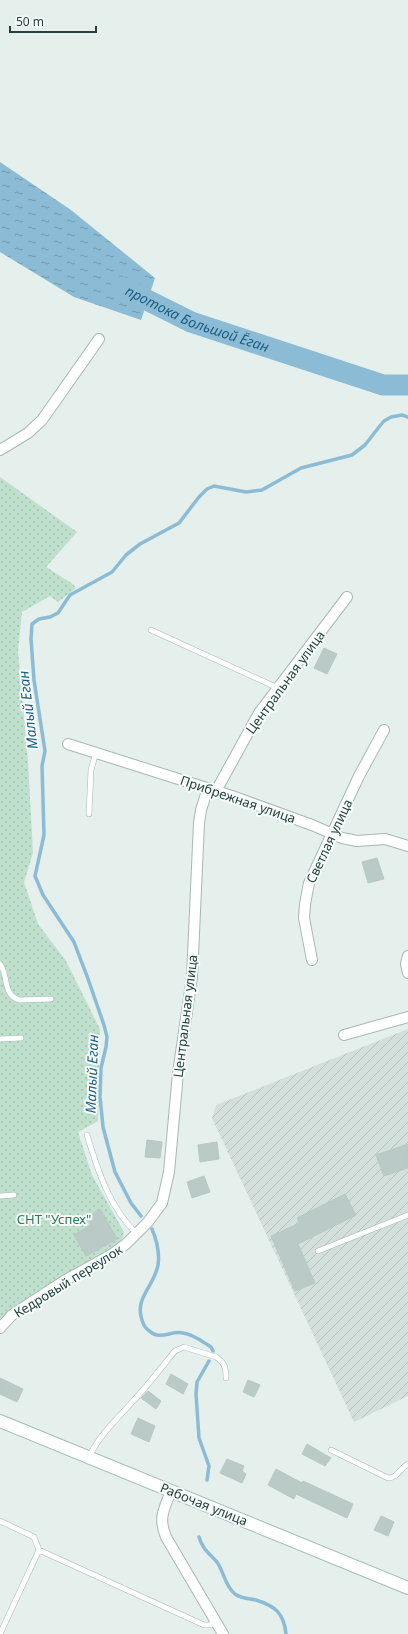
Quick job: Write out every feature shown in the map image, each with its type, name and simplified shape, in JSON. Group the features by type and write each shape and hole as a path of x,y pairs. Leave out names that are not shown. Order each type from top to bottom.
{"street":[{"path":"0,450 28,433 42,420 99,339"},
{"name":"Центральная улица","path":"137,1234 156,1213 162,1203 169,1172 178,1073 192,977 199,823 201,810 212,789 259,713 347,597"},
{"name":"Светлая улица","path":"312,960 304,918 306,893 309,883 359,776 384,730"},
{"name":"Прибрежная улица","path":"68,744 212,789 342,838 357,841 385,839 408,846"},
{"path":"408,956 406,964 408,973"},
{"path":"344,1035 408,1017"},
{"name":"Кедровый переулок","path":"0,1328 12,1315 64,1281 111,1255 137,1234"},
{"name":"Рабочая улица","path":"0,1421 408,1588"},
{"path":"171,1491 162,1517 162,1528 169,1543 217,1621 223,1634"}],"lane":[{"path":"151,630 278,688"},
{"path":"89,814 91,770 96,752"},
{"path":"0,964 2,966 8,991 14,999 51,999"},
{"path":"0,1039 21,1038"},
{"path":"87,1135 98,1169 115,1207 123,1220 137,1234"},
{"path":"0,1196 14,1195"},
{"path":"318,1251 408,1215"},
{"path":"89,1457 100,1437 136,1398 175,1351 180,1348 184,1347 216,1357 226,1368 226,1378"},
{"path":"332,1450 388,1478 393,1478 396,1476 408,1464"},
{"path":"0,1520 34,1537 39,1550 204,1625 210,1625 217,1621"},
{"path":"0,1634 39,1550"}],"shaded area":[{"path":"408,1029 408,1396 354,1422 212,1118 216,1105"}],"green space":[{"name":"СНТ \"Успех\"","path":"0,477 77,532 46,567 73,584 76,588 58,602 50,596 22,612 18,651 28,761 33,853 24,882 38,924 66,961 100,1029 98,1121 78,1132 92,1175 124,1232 121,1243 62,1278 0,1319"}],"water":[{"name":"протока Большой Ёган","path":"0,162 71,210 155,278 141,320 74,297 0,252"}],"building":[{"path":"324,648 337,654 327,674 314,668"},
{"path":"377,858 384,879 368,883 362,862"},
{"path":"147,1140 162,1142 160,1158 145,1157"},
{"path":"217,1142 219,1159 200,1162 198,1145"},
{"path":"408,1144 408,1168 384,1176 376,1155"},
{"path":"204,1176 210,1192 192,1198 187,1182"},
{"path":"345,1194 356,1215 298,1244 315,1283 295,1291 271,1236 300,1223 297,1218"},
{"path":"100,1209 117,1239 86,1256 74,1235 91,1225 87,1217"},
{"path":"171,1374 188,1384 183,1394 166,1384"},
{"path":"0,1378 23,1389 17,1402 0,1394"},
{"path":"248,1380 260,1385 254,1397 243,1392"},
{"path":"148,1391 161,1401 156,1409 141,1398"},
{"path":"138,1418 155,1426 149,1442 131,1434"},
{"path":"307,1444 331,1458 325,1466 302,1454"},
{"path":"227,1459 244,1466 242,1471 246,1474 242,1483 220,1473"},
{"path":"276,1469 302,1483 303,1481 353,1504 347,1518 296,1494 294,1499 268,1485"},
{"path":"381,1516 394,1522 388,1536 374,1530"}],"waterway":[{"name":"протока Большой Ёган","path":"121,287 191,322 383,385 408,385"},
{"name":"Малый Еган","path":"141,1216 131,1203 115,1172 103,1127 100,1097 101,1068 107,1037 104,1025 74,942 43,895 35,876 44,835 42,766 45,751 34,680 31,639 32,624 39,619 50,617 58,613 70,595 112,572 126,555 140,544 179,523 207,489 214,486 246,492 262,490 301,468 352,455 365,445 384,421 391,417 402,415 408,417"},
{"name":"Малый Еган","path":"152,1229 158,1247 159,1260 156,1272 141,1305 140,1312 144,1325 156,1335 178,1333 187,1334 198,1338 211,1347 213,1351"},
{"name":"Малый Еган","path":"207,1480 209,1466 199,1438 196,1394 197,1382 209,1361"},
{"name":"Малый Еган","path":"199,1537 204,1548 217,1562 232,1591 240,1597 256,1600 277,1611 283,1621 286,1634"}]}
